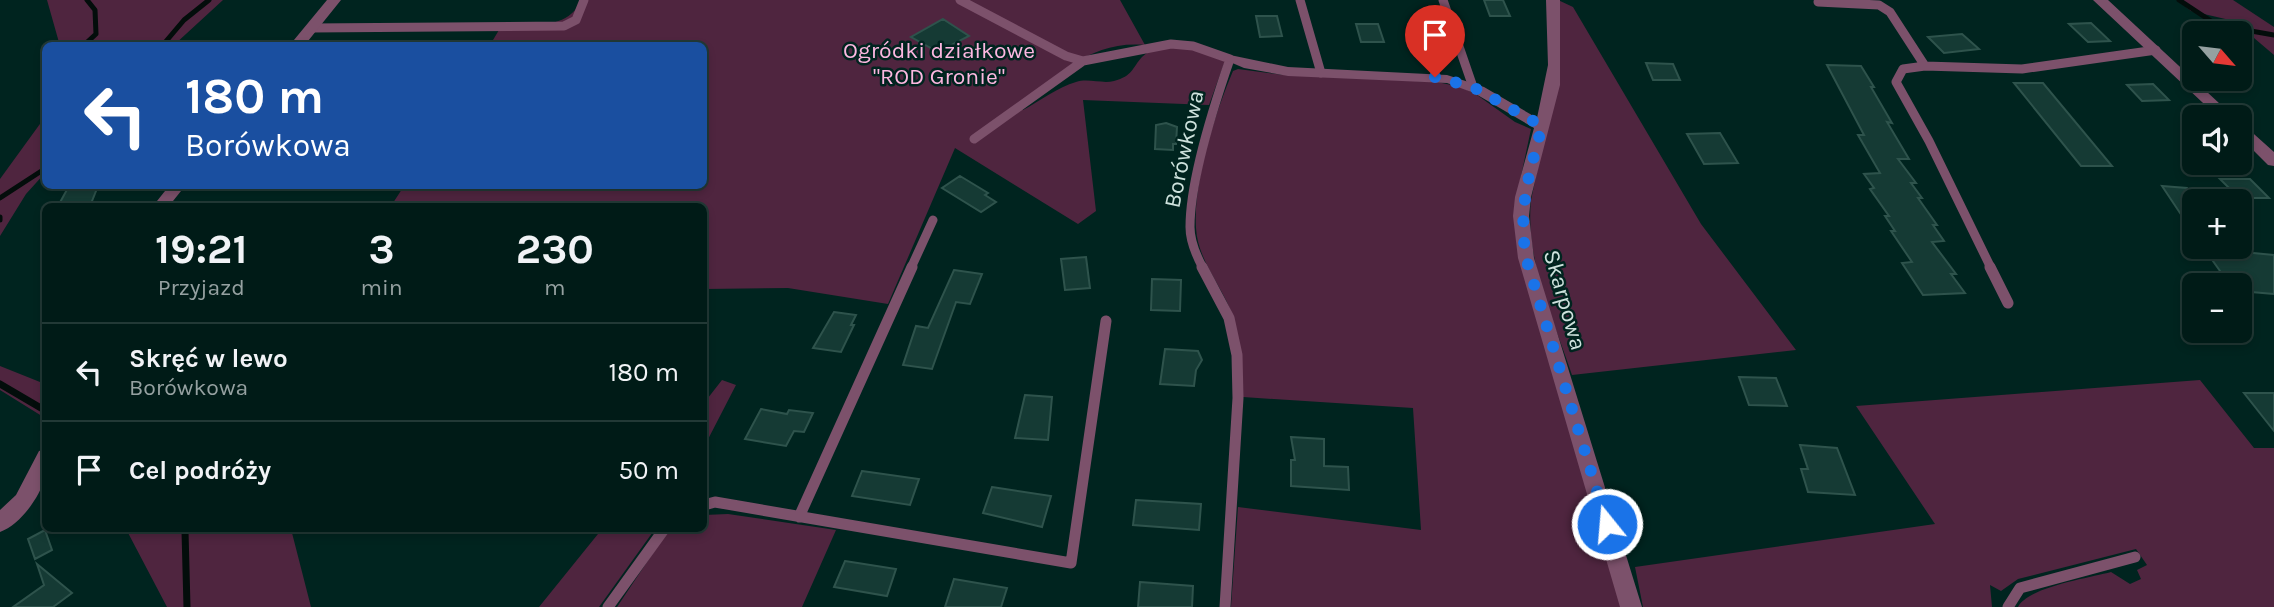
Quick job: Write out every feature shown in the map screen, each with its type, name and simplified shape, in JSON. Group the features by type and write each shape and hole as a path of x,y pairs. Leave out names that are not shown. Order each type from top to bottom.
{"street":[{"path":"299,42 334,0"},
{"name":"Skarpowa","path":"1553,0 1553,85 1523,197 1521,216 1526,258 1631,607"},
{"path":"2100,0 2214,105"},
{"path":"1230,59 1269,71 1435,77 1473,87 1542,126"},
{"path":"2252,141 2274,162"},
{"path":"163,203 175,189"},
{"path":"0,523 23,501 42,465"}],"lane":[{"path":"311,28 564,26 576,20 584,0"},
{"path":"960,0 1066,56 1083,61"},
{"path":"1300,0 1321,73"},
{"path":"1443,0 1473,87"},
{"path":"1818,2 1879,5 1891,12 1925,66"},
{"path":"974,139 1083,61 1143,48 1182,44 1230,59"},
{"path":"2008,303 1929,141 1896,82 1903,69 1925,66 2022,69 2156,50"},
{"name":"Borówkowa","path":"1225,607 1238,398 1237,355 1229,318 1198,257 1190,229 1195,191 1213,107 1230,59"},
{"path":"799,517 933,220"},
{"path":"707,504 715,502 1071,563 1106,321"},
{"path":"608,607 662,532"},
{"path":"2008,607 2014,594 2021,588 2135,557"}],"green space":[{"path":"47,0 223,0 177,42 59,42"},
{"name":"Ogródki działkowe \"ROD Gronie\"","path":"582,0 1120,0 1145,45 1108,48 1076,62 1018,106 1023,110 1069,84 1120,79 1129,74 1142,57 1161,48 1183,48 1225,61 1209,105 1083,100 1096,211 1078,224 955,148 888,304 788,288 707,289 707,203 393,203 402,189 707,189 707,42 492,42 502,25 548,24 567,17"},
{"path":"1558,0 1573,7 1701,224 1796,350 1572,375 1542,289 1530,223 1531,200 1560,65"},
{"path":"2177,0 2233,0 2274,27 2274,55 2252,36 2252,21 2234,21 2191,11"},
{"path":"1238,69 1284,75 1437,82 1461,87 1477,95 1515,122 1531,129 1514,209 1621,607 1231,607 1238,507 1421,530 1413,408 1243,397 1236,326 1229,306 1201,252 1196,228 1198,190 1207,148 1226,88 1233,71"},
{"path":"42,121 42,176 26,194 0,236 0,179"},
{"path":"0,366 42,383 42,416 0,390"},
{"path":"722,380 736,385 707,441 707,399"},
{"path":"2200,380 2254,448 2274,448 2274,607 2018,607 2034,594 2075,580 2111,572 2130,584 2141,579 2137,570 2147,565 2136,549 2018,579 2001,591 1990,585 1992,607 1643,607 1635,567 1935,524 1856,406"},
{"path":"728,514 836,530 802,607 617,607 665,535 670,532 707,532 707,515"},
{"path":"128,532 292,532 311,607 167,607"},
{"path":"600,532 653,532 599,607 539,607"}],"building":[{"path":"1484,0 1503,0 1510,16 1490,16"},
{"path":"1256,16 1277,16 1282,36 1260,37"},
{"path":"943,19 969,36 938,52 911,37"},
{"path":"2091,23 2110,41 2088,42 2069,24"},
{"path":"1356,24 1378,24 1384,42 1361,42"},
{"path":"1962,34 1979,49 1944,53 1928,37"},
{"path":"1646,63 1673,64 1680,80 1653,80"},
{"path":"1827,65 1861,66 1874,87 1871,87 1892,123 1887,122 1909,159 1898,159 1916,183 1911,183 1922,198 1918,198 1937,225 1933,225 1944,241 1932,242 1956,274 1951,274 1965,293 1923,295 1902,263 1912,262 1891,231 1895,231 1885,216 1889,216 1870,189 1874,188 1864,174 1880,173 1858,135 1864,135"},
{"path":"2014,83 2043,83 2112,166 2081,166"},
{"path":"2153,84 2169,100 2142,101 2127,85"},
{"path":"1166,123 1177,127 1176,144 1173,144 1173,150 1155,149 1156,125"},
{"path":"1720,133 1738,163 1704,164 1687,134"},
{"path":"960,176 988,193 985,195 996,202 981,212 942,188"},
{"path":"2220,179 2250,179 2269,198 2252,198 2252,189 2230,189"},
{"path":"2162,186 2187,188 2182,189 2182,216"},
{"path":"67,189 97,189 91,203 60,203"},
{"path":"2252,253 2274,255 2274,294 2252,292 2252,273 2221,273 2212,259 2252,259"},
{"path":"1086,257 1090,288 1065,290 1061,259"},
{"path":"954,270 982,274 970,304 956,302 932,369 903,365 916,326 928,328"},
{"path":"1152,279 1181,280 1180,311 1151,310"},
{"path":"834,312 856,315 841,352 813,348"},
{"path":"1165,349 1198,351 1202,360 1196,370 1194,386 1160,384"},
{"path":"1739,377 1776,378 1787,406 1749,405"},
{"path":"2244,393 2274,393 2274,431"},
{"path":"1025,395 1052,397 1048,440 1015,438"},
{"path":"761,409 787,414 789,410 813,413 804,432 794,431 786,446 745,439"},
{"path":"1291,437 1324,439 1324,466 1348,467 1349,490 1291,486 1291,460 1295,460"},
{"path":"1800,445 1837,448 1855,495 1808,492 1801,469 1808,469"},
{"path":"862,471 919,479 910,505 852,496"},
{"path":"992,487 1051,496 1042,527 983,513"},
{"path":"1136,500 1201,504 1199,530 1133,525"},
{"path":"46,532 52,550 35,559 28,539"},
{"path":"845,561 896,569 887,596 834,587"},
{"path":"37,564 72,593 53,607 13,607 44,585"},
{"path":"954,579 1007,588 1001,607 945,607"},
{"path":"1140,582 1193,586 1192,607 1138,607"}],"waterway":[{"path":"87,0 95,10 96,34 87,42"},
{"path":"165,42 184,20 209,0"},
{"path":"2179,0 2217,25 2274,35"},
{"path":"0,198 42,171"},
{"path":"0,384 42,409"},
{"path":"185,532 187,607"}],"route":[{"path":"1435,77 1489,94 1516,114 1542,126 1523,197 1521,216 1526,258 1607,524"}]}
